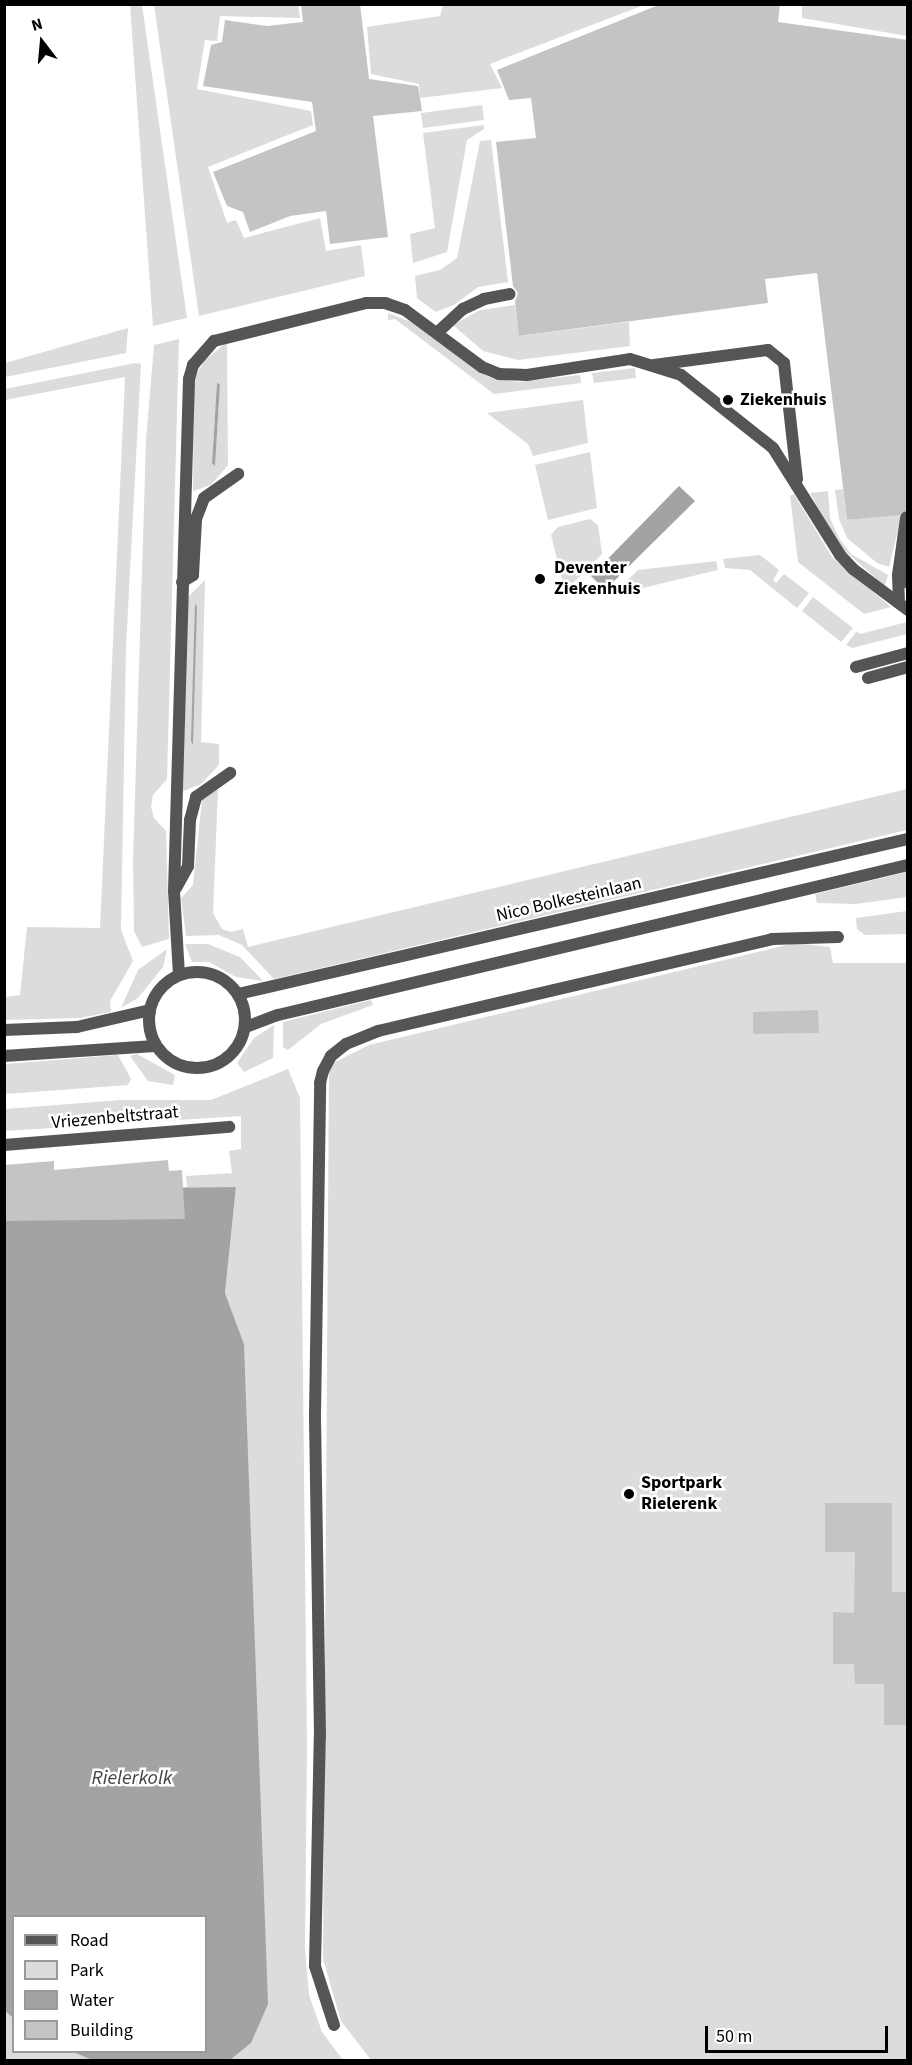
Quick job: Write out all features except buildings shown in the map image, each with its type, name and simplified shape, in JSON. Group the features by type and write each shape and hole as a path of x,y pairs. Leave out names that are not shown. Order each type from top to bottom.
{"street":[{"path":"438,332 463,309 484,299 510,294"},
{"path":"179,975 174,891 189,379 200,354 214,341 366,303 385,303 405,310 438,332 482,367 499,374 527,375 630,359 681,375 773,448 798,484 840,555 903,606"},
{"path":"649,365 768,350 784,363 798,484"},
{"path":"182,582 193,574 196,519 204,498 238,474"},
{"path":"903,606 906,518"},
{"path":"908,565 908,583"},
{"path":"856,667 908,653"},
{"path":"868,678 908,667"},
{"path":"174,891 188,866 190,820 196,797 230,773"},
{"name":"Nico Bolkesteinlaan","path":"238,994 908,838"},
{"path":"246,1028 238,994 218,976 206,972 179,975 160,989 150,1010 149,1028 155,1046 177,1065 207,1068 232,1054 246,1028 278,1015 908,865"},
{"path":"334,2025 315,1966 320,1736 315,1415 323,1071 331,1056 346,1044 378,1031 772,939 838,936"},
{"path":"4,1030 77,1027 150,1010"},
{"path":"4,1056 155,1046"},
{"name":"Vriezenbeltstraat","path":"4,1145 229,1127"}],"green space":[{"path":"443,4 644,5 490,64 502,88 420,98 419,84 371,74 367,27 440,16"},
{"path":"130,5 142,5 187,318 153,326"},
{"path":"154,5 298,5 300,18 220,16 217,41 205,40 197,89 311,111 313,125 208,167 227,223 236,220 244,238 320,218 326,251 361,245 365,276 199,316"},
{"path":"802,5 907,5 907,36 802,18"},
{"path":"482,105 484,120 423,128 421,113"},
{"path":"484,125 484,129 467,140 447,252 413,263 410,234 435,228 423,133"},
{"path":"491,140 508,282 478,287 454,305 436,312 417,298 415,276 440,270 457,258 480,141"},
{"path":"515,305 520,336 629,322 630,346 518,360 483,351 453,325 480,310"},
{"path":"388,313 411,322 488,377 518,382 580,375 581,383 494,394 395,319 388,320"},
{"path":"128,328 126,353 5,377 5,363"},
{"path":"179,339 167,779 153,795 151,807 154,818 166,831 169,939 142,947 134,931 133,861 146,440 154,345"},
{"path":"227,342 228,465 211,485 193,491 194,379 204,361","holes":["217,382 220,385 215,465 212,463"]},
{"path":"135,363 141,364 126,647 121,930 133,961 110,1001 111,1012 80,1018 5,1020 5,997 20,995 27,927 100,928 125,377 5,400 5,389"},
{"path":"635,368 636,378 594,383 592,373"},
{"path":"583,400 588,443 533,456 528,444 487,413"},
{"path":"590,452 597,508 548,520 535,465"},
{"path":"843,489 847,520 902,514 889,567 877,563 847,538 839,519 835,490"},
{"path":"828,491 830,518 839,538 851,554 888,575 885,586 845,551 828,529 810,493"},
{"path":"794,494 832,557 891,607 864,614 798,562 790,496"},
{"path":"590,519 598,525 602,554 565,591 551,535 558,527"},
{"path":"760,555 779,570 773,580 776,583 784,574 809,593 797,608 750,570 725,568 723,559"},
{"path":"716,561 718,570 613,595 638,570"},
{"path":"205,580 201,742 219,744 219,765 201,784 181,792 188,597"},
{"path":"813,597 853,628 841,642 802,611"},
{"path":"907,622 907,634 852,648 846,645 857,631 860,634"},
{"path":"907,789 907,830 274,979 242,945 219,935 186,936 181,898 193,885 202,800 213,790 218,790 213,913 222,929 231,932 243,929 248,947"},
{"path":"907,872 907,897 856,904 817,903 815,894"},
{"path":"907,911 907,934 865,935 857,929 856,918"},
{"name":"Sportpark Rielerenk","path":"795,943 830,947 833,963 907,963 907,2060 371,2060 341,2021 323,1959 329,1065 369,1045"},
{"path":"185,944 208,944 240,957 263,981 236,977 209,962 192,962"},
{"path":"167,949 163,967 138,998 121,1008 138,970"},
{"path":"371,1000 373,1005 321,1024 288,1050 283,1047 283,1022"},
{"path":"274,1025 273,1058 244,1072 237,1063 254,1038"},
{"path":"137,1054 175,1075 173,1085 148,1081 130,1056"},
{"path":"118,1055 131,1079 128,1085 5,1094 5,1064"},
{"path":"288,1069 300,1098 307,1747 305,1949 309,1995 322,2032 343,2060 230,2060 251,2043 244,1344 225,1293 236,1187 187,1187 186,1176 232,1173 229,1151 241,1149 241,1116 5,1131 5,1109 121,1100 211,1100"},
{"path":"5,2011 12,2017 12,2053 75,2053 92,2060 5,2060"}],"water":[{"path":"217,382 220,385 215,466 212,463"},
{"path":"679,486 695,501 605,590 591,576"},
{"path":"195,603 197,607 193,745 191,741"},
{"name":"Rielerkolk","path":"236,1187 225,1293 244,1344 268,2004 251,2043 230,2060 92,2060 75,2053 207,2053 207,1915 12,1915 12,2017 5,2011 4,1189"}],"place":[{"name":"Ziekenhuis","path":"728,400"},
{"name":"Deventer Ziekenhuis","path":"540,579"},
{"name":"Sportpark Rielerenk","path":"629,1494"}]}
